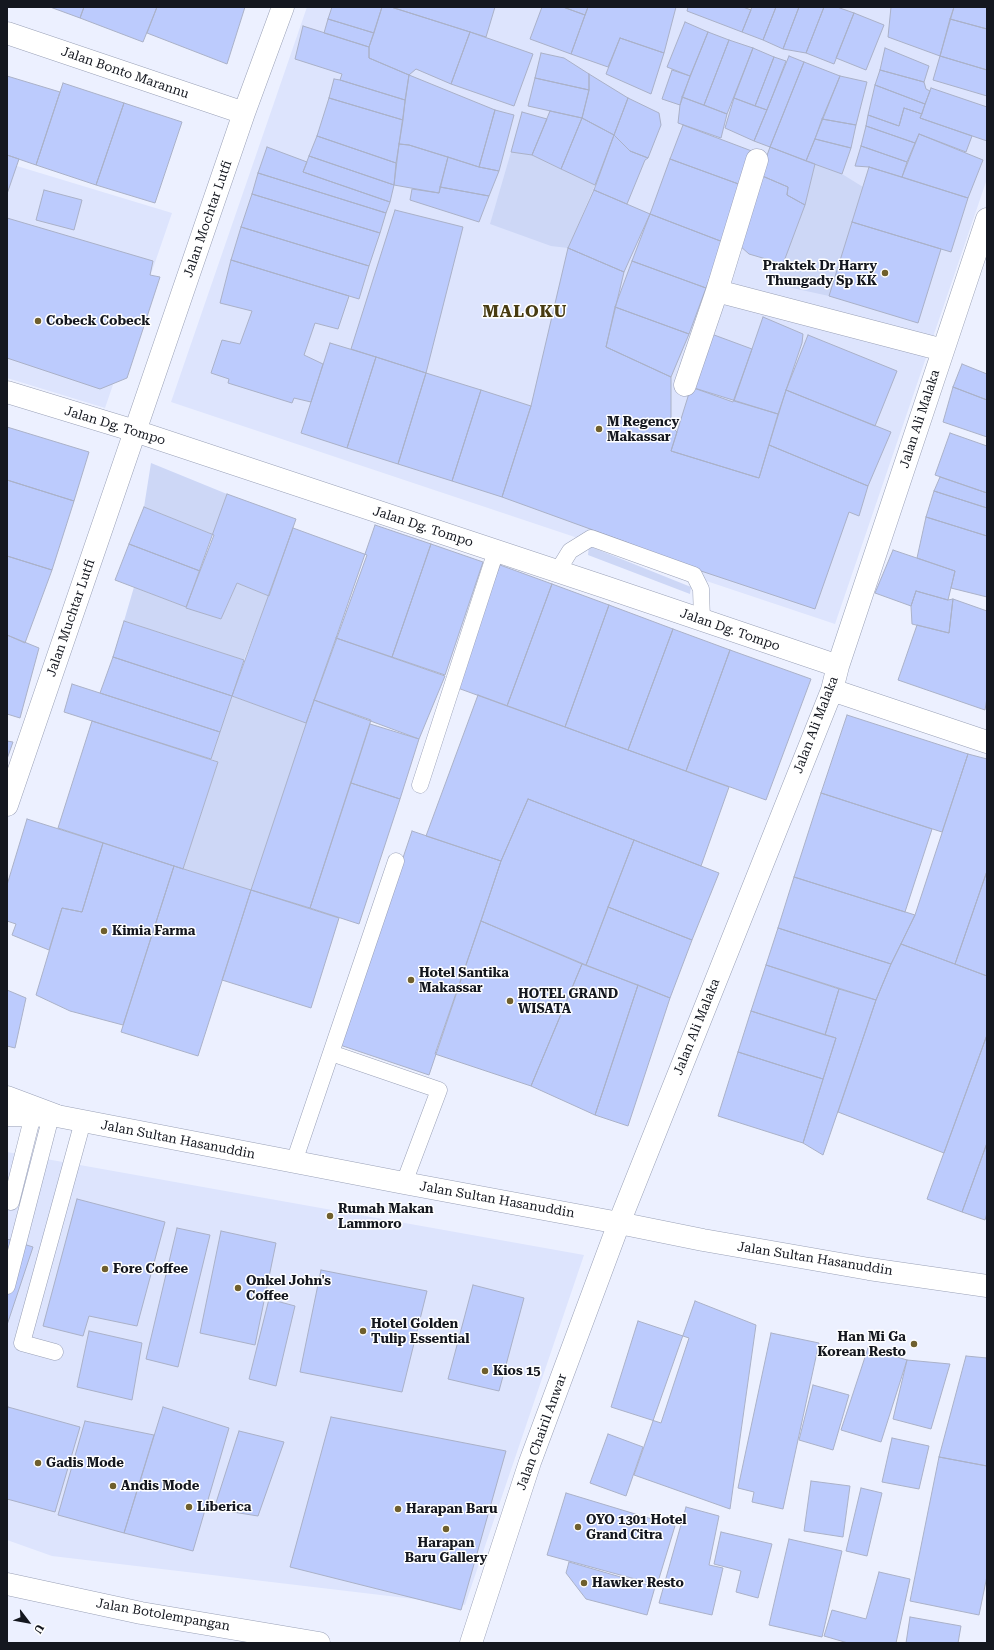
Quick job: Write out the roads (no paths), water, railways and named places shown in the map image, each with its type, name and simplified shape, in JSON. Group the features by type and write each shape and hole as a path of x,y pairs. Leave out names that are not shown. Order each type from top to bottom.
{"street":[{"name":"Jalan Mochtar Lutfi","path":"134,431 244,113 283,7"},
{"name":"Jalan Bonto Marannu","path":"7,33 244,113"},
{"path":"685,385 717,291 756,160"},
{"name":"Jalan Ali Malaka","path":"619,1222 832,690 838,666 987,219"},
{"path":"717,291 943,350"},
{"name":"Jalan Dg. Tompo","path":"7,392 134,431 838,666"},
{"name":"Jalan Muchtar Lutfi","path":"7,804 134,431"},
{"path":"832,690 987,742"},
{"path":"7,1097 47,1116"},
{"name":"Jalan Sultan Hasanuddin","path":"7,1114 47,1116 83,1121 404,1183 619,1222 703,1240 781,1254 987,1286"},
{"name":"Jalan Chairil Anwar","path":"471,1643 530,1462 619,1222"},
{"name":"Jalan Botolempangan","path":"7,1584 141,1613 319,1643"}],"lane":[{"path":"557,572 570,551 591,538 694,575 701,589 702,620"},
{"path":"420,785 496,552"},
{"path":"294,1162 396,861"},
{"path":"331,1054 439,1090 404,1183"},
{"path":"7,1201 11,1202 47,1116"},
{"path":"7,1286 47,1116"},
{"path":"55,1352 22,1343 83,1121"}],"place":[{"name":"Praktek Dr Harry Thungady Sp KK","path":"885,273"},
{"name":"Cobeck Cobeck","path":"38,321"},
{"name":"M Regency Makassar","path":"599,429"},
{"name":"Kimia Farma","path":"104,931"},
{"name":"Hotel Santika Makassar","path":"411,980"},
{"name":"HOTEL GRAND WISATA","path":"510,1001"},
{"name":"Rumah Makan Lammoro","path":"330,1216"},
{"name":"Fore Coffee","path":"105,1269"},
{"name":"Onkel John's Coffee","path":"238,1288"},
{"name":"Hotel Golden Tulip Essential","path":"363,1331"},
{"name":"Han Mi Ga Korean Resto","path":"914,1344"},
{"name":"Kios 15","path":"485,1371"},
{"name":"Gadis Mode","path":"38,1463"},
{"name":"Andis Mode","path":"113,1486"},
{"name":"Liberica","path":"189,1507"},
{"name":"Harapan Baru","path":"398,1509"},
{"name":"OYO 1301 Hotel Grand Citra","path":"578,1527"},
{"name":"Harapan Baru Gallery","path":"446,1529"},
{"name":"Hawker Resto","path":"584,1583"}],"district":[{"name":"MALOKU","path":"525,312"}]}
